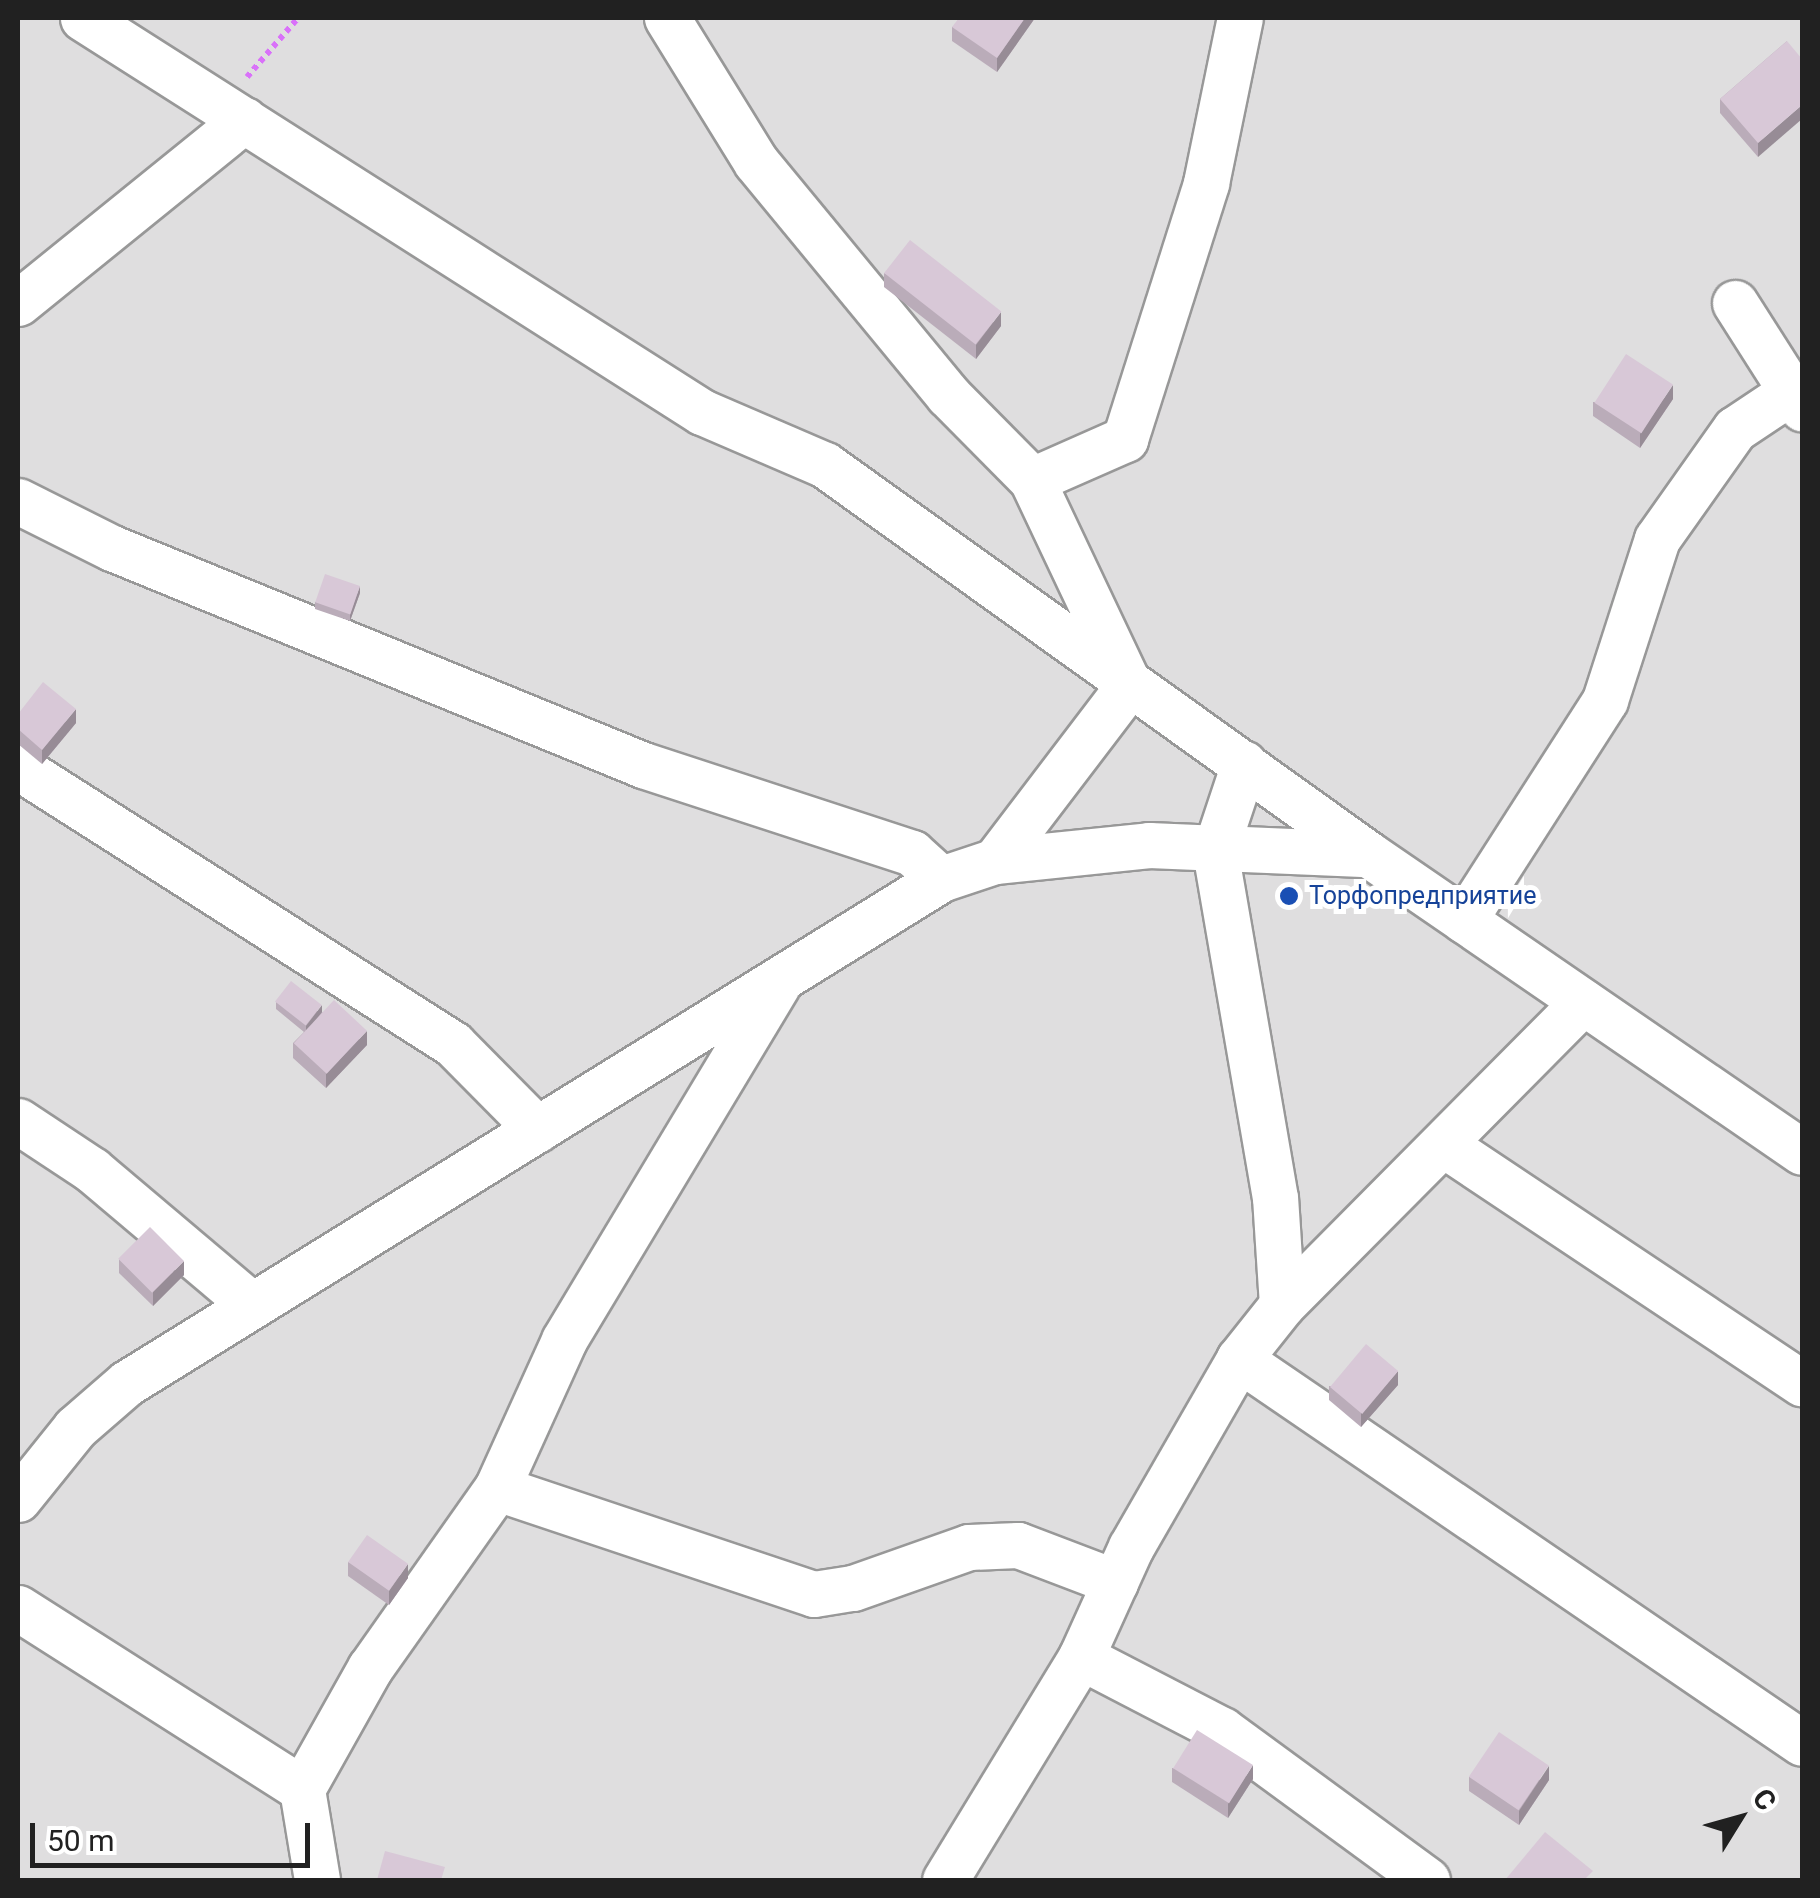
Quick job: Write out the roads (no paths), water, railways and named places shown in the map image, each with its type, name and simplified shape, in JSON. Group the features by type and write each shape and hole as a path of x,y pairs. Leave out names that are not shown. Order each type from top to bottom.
{"street":[{"path":"83,18 702,412 824,465 1368,854 1802,1152"},
{"path":"667,18 756,162 948,395 1032,480 1129,685"},
{"path":"1032,480 1126,439 1206,182 1240,18"},
{"path":"18,303 233,113"},
{"path":"1464,920 1606,700 1657,538 1735,429 1797,400 1736,303"},
{"path":"18,501 112,548 644,766 912,852 941,879"},
{"path":"995,861 1129,685"},
{"path":"1244,764 1215,851 1275,1198 1282,1305"},
{"path":"18,768 453,1044 538,1129"},
{"path":"18,1499 75,1428 127,1383 941,879 995,861 1149,845 1215,851 1368,854"},
{"path":"317,1880 302,1789 370,1668 497,1488 564,1340 781,979"},
{"path":"946,1880 1081,1657 1115,1582 1239,1359 1282,1305 1446,1146 1582,1002"},
{"path":"18,1121 92,1170 252,1305"},
{"path":"1446,1146 1802,1383"},
{"path":"1239,1359 1802,1743"},
{"path":"497,1488 814,1594 854,1588 969,1547 1018,1546 1115,1582"},
{"path":"18,1608 302,1789"},
{"path":"1081,1657 1222,1730 1427,1880"}],"place":[{"name":"Торфопредприятие","path":"1289,896"}]}
